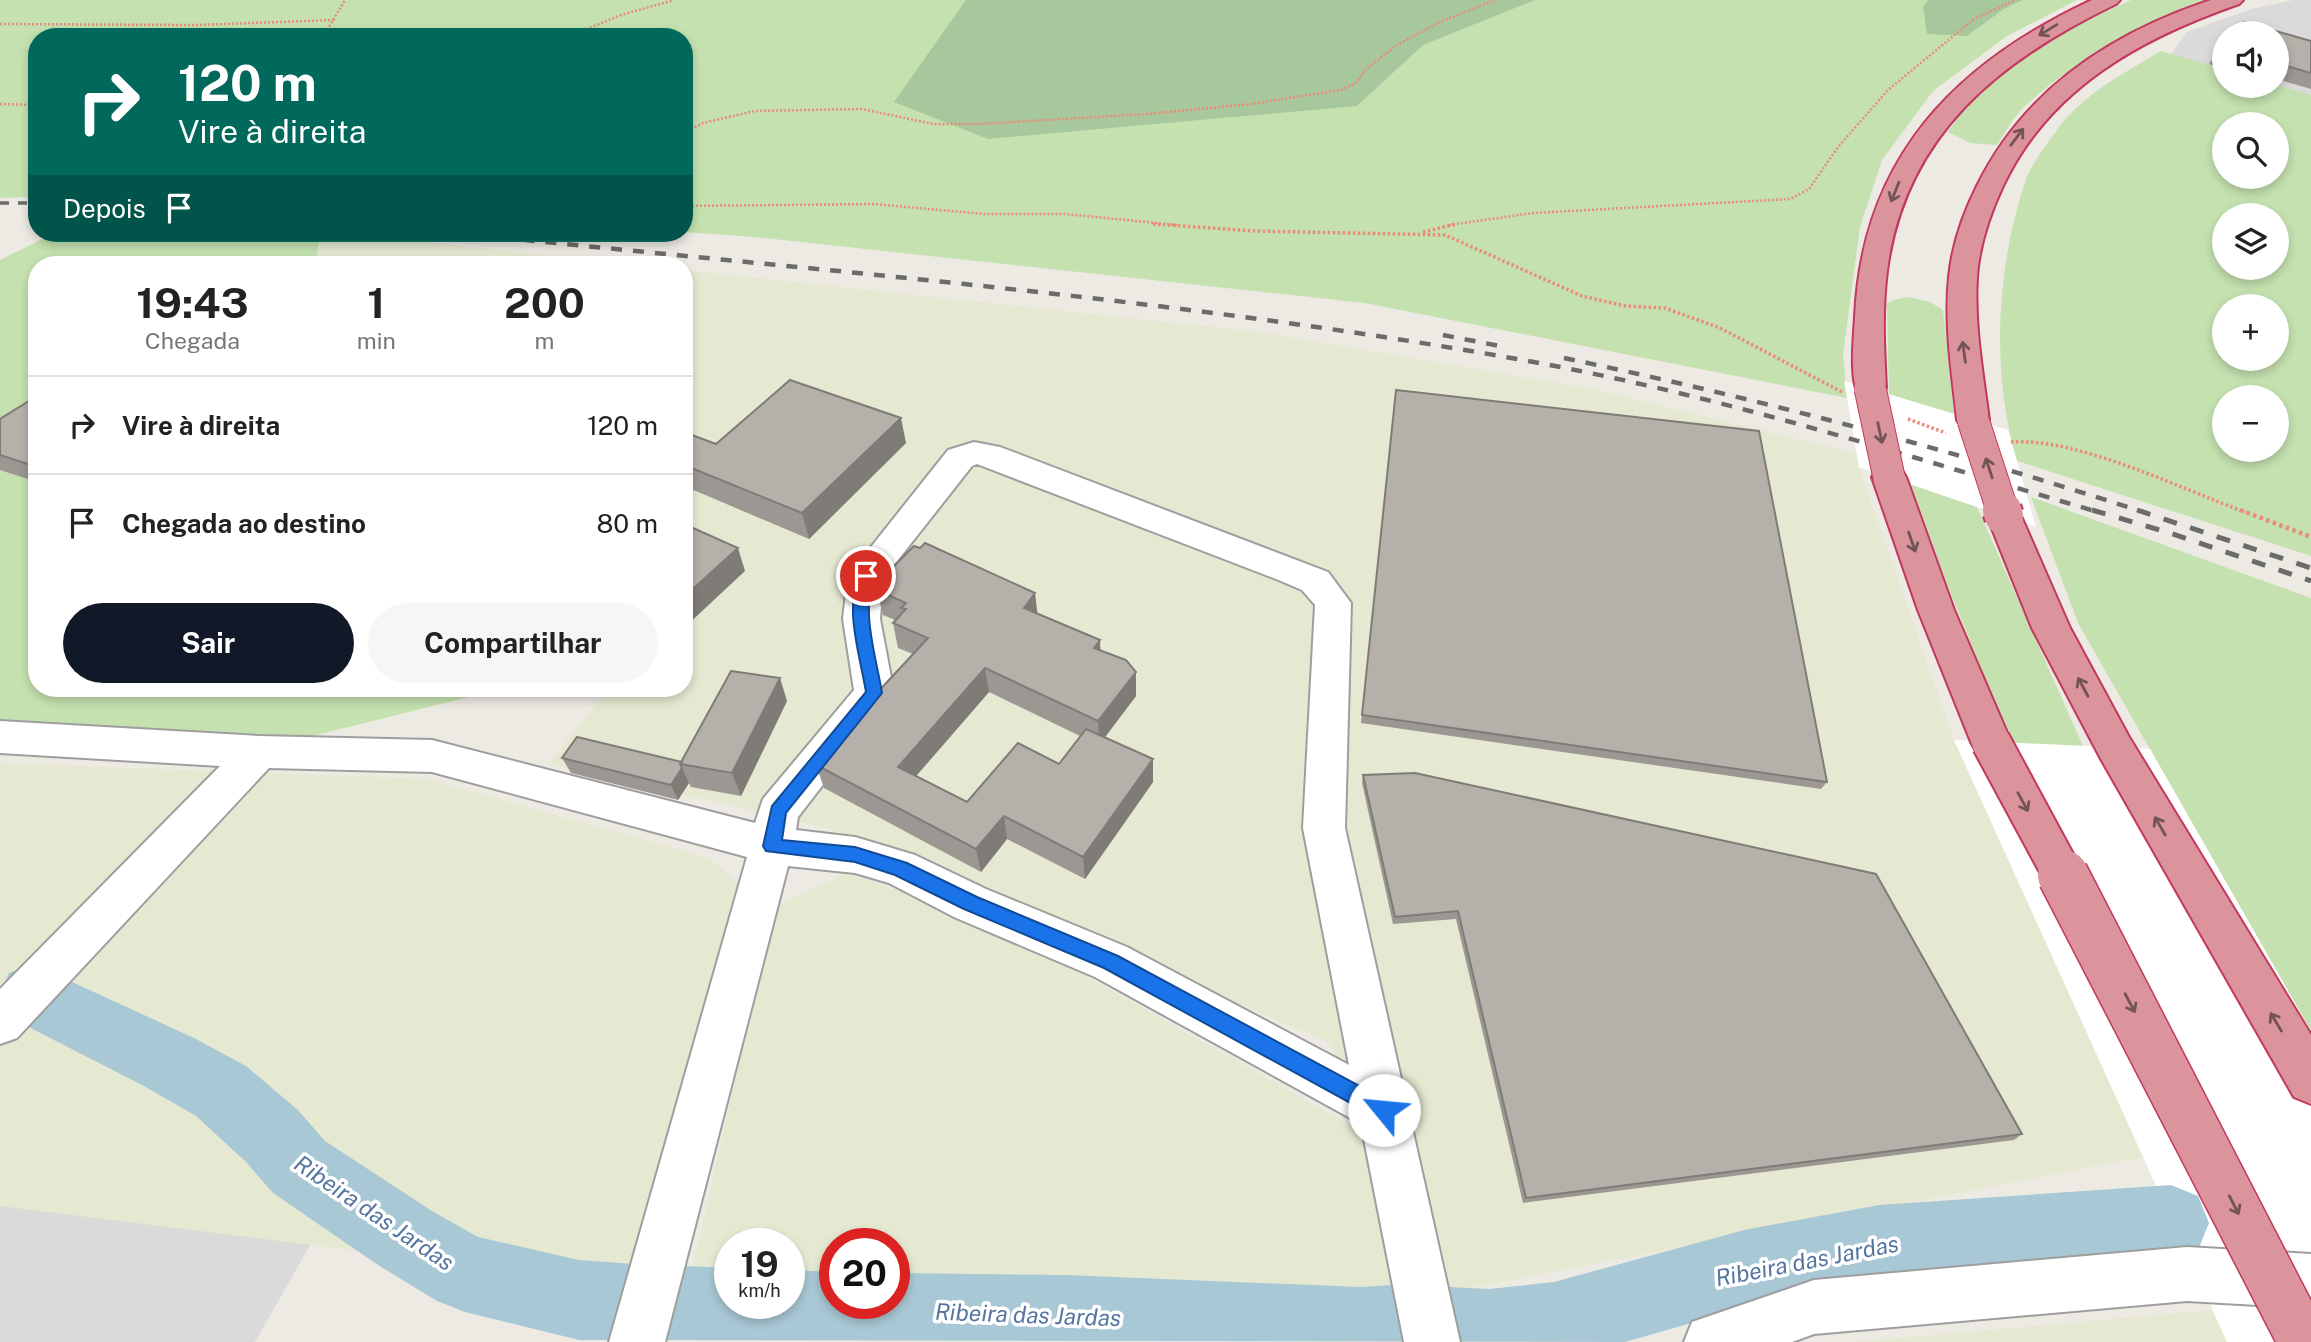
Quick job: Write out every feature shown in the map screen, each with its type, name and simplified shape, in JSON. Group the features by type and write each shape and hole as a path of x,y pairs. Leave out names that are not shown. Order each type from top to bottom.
{"highway":[{"path":"2109,0 2048,29 1979,77 1948,107 1920,143 1895,189 1881,231 1872,280 1869,346 1857,391 1936,610 1991,742 2156,1053 2304,1342"},
{"path":"2231,0 2168,24 2122,46 2070,80 2035,113 2001,158 1980,203 1965,258 1962,336 1964,428 2051,628 2115,747 2311,1080"}],"street":[{"path":"637,1342 772,846 778,811 874,693 862,615 861,592 866,576 960,458 974,453 988,454 1315,581 1333,603 1324,828 1432,1342"},
{"path":"0,737 259,752 432,756 772,846 855,855 900,868 970,903 1111,962 1384,1110"},
{"path":"0,1022 259,752"},
{"path":"1712,1342 1814,1307 2187,1274 2311,1281"}],"path":[{"path":"329,28 345,0"},
{"path":"590,28 621,15 674,0"},
{"path":"693,128 703,123 755,111 862,109 933,124 980,124 1147,114 1308,96 1341,90 1357,82 1360,73 1382,55 1434,25 1495,0"},
{"path":"1419,233 1459,223 1533,213 1790,199 1809,190 1829,158 1888,90 1974,19 2015,0"},
{"path":"0,24 196,24 334,20"},
{"path":"0,104 28,104"},
{"path":"693,206 759,208 874,204 984,214 1065,214 1115,221 1255,231 1419,233 1445,236 1582,296 1625,306 1665,308 1709,324 1857,391"},
{"path":"1905,418 1964,428"},
{"path":"2004,444 2023,439 2072,450 2146,473 2311,537"}],"shaded area":[{"path":"2293,0 2311,0 2311,105 2289,93 2289,21 2218,21 2251,9"},
{"path":"2212,23 2212,74 2167,60 2187,32"},
{"path":"0,1204 313,1240 255,1342 0,1342"}],"green space":[{"path":"0,0 1928,0 1923,6 1967,36 2004,9 2023,0 2077,0 2007,36 1933,91 1882,160 1860,227 1843,355 1847,398 1365,303 693,233 693,28 28,28 28,197 0,198"},
{"path":"966,0 1535,0 1423,45 1357,106 988,139 894,102"},
{"path":"1928,0 2023,0 2004,9 1967,36 1927,34 1923,6"},
{"path":"2131,0 2213,0 2138,31 2067,72 2021,110 1997,145 1970,143 1948,132 1974,97 2009,67 2068,30"},
{"path":"2161,51 2212,66 2212,98 2289,98 2289,89 2311,95 2311,556 2017,461 2003,392 2000,357 2003,285 2015,216 2031,168 2059,127 2081,104"},
{"path":"37,242 319,242 317,256 28,256 28,697 469,697 300,739 0,724 0,260"},
{"path":"319,242 426,242 558,256 317,256"},
{"path":"693,271 1260,332 1599,390 1857,454 1859,467 1954,740 2143,1157 1404,1301 910,1289 910,1228 819,1228 819,1287 805,1286 805,1228 714,1228 714,1285 689,1284 774,906 847,873 986,920 1361,1131 1330,1043 831,829 548,764 602,697 693,697"},
{"path":"1908,297 1930,302 1943,310 1954,414 1889,394 1887,304"},
{"path":"1911,484 1977,507 2083,746 2012,743 1949,589"},
{"path":"2031,497 2311,598 2311,1031 2078,623"},
{"path":"0,763 428,779 709,858 746,890 633,1285 0,1206"},
{"path":"2213,1310 2227,1342 1854,1342"}],"pier":[{"path":"1844,381 2008,430 2036,527 1859,467"},
{"path":"1954,740 2150,749 2311,1031 2311,1342 2227,1342"}],"building":[{"path":"2289,35 2311,41 2311,73 2289,67"},
{"path":"790,380 901,418 802,513 693,469 693,435 716,444"},
{"path":"1396,390 1759,431 1827,782 1362,715"},
{"path":"28,402 28,464 0,455 0,419"},
{"path":"693,528 738,548 693,589"},
{"path":"925,543 1035,593 1024,608 1100,640 1094,648 1126,660 1136,672 1098,721 985,668 898,767 967,802 1018,743 1059,764 1086,729 1153,759 1083,857 1004,816 976,849 816,765 849,723 928,638 893,623 906,609 901,608 906,603 877,590 878,582 914,546 920,548"},
{"path":"731,671 780,678 732,773 680,764"},
{"path":"577,737 682,762 682,768 671,785 562,758"},
{"path":"1415,773 1876,874 2022,1134 1526,1198 1458,911 1395,917 1363,775"}],"waterway":[{"name":"Ribeira das Jardas","path":"33,995 169,1062 221,1091 272,1136 299,1167 405,1238 465,1273 579,1300 635,1304"},
{"name":"Ribeira das Jardas","path":"1449,1327 1490,1329 1554,1322 1744,1269 1879,1244 2171,1223"},
{"name":"Ribeira das Jardas","path":"663,1305 840,1312 1066,1315 1361,1327 1392,1325"}],"railway":[{"path":"0,203 28,203"},
{"path":"547,242 686,256"},
{"path":"693,257 1135,303 1405,340 1539,363 1751,411 2098,512"},
{"path":"1443,335 1505,347"},
{"path":"1564,358 1856,427 2143,512"},
{"path":"2092,510 2170,533 2311,581"},
{"path":"2137,510 2143,512"},
{"path":"2143,512 2311,568"}],"route":[{"path":"866,576 861,592 862,615 874,693 778,811 772,846 855,855 900,868 970,903 1111,962 1384,1110"}]}
